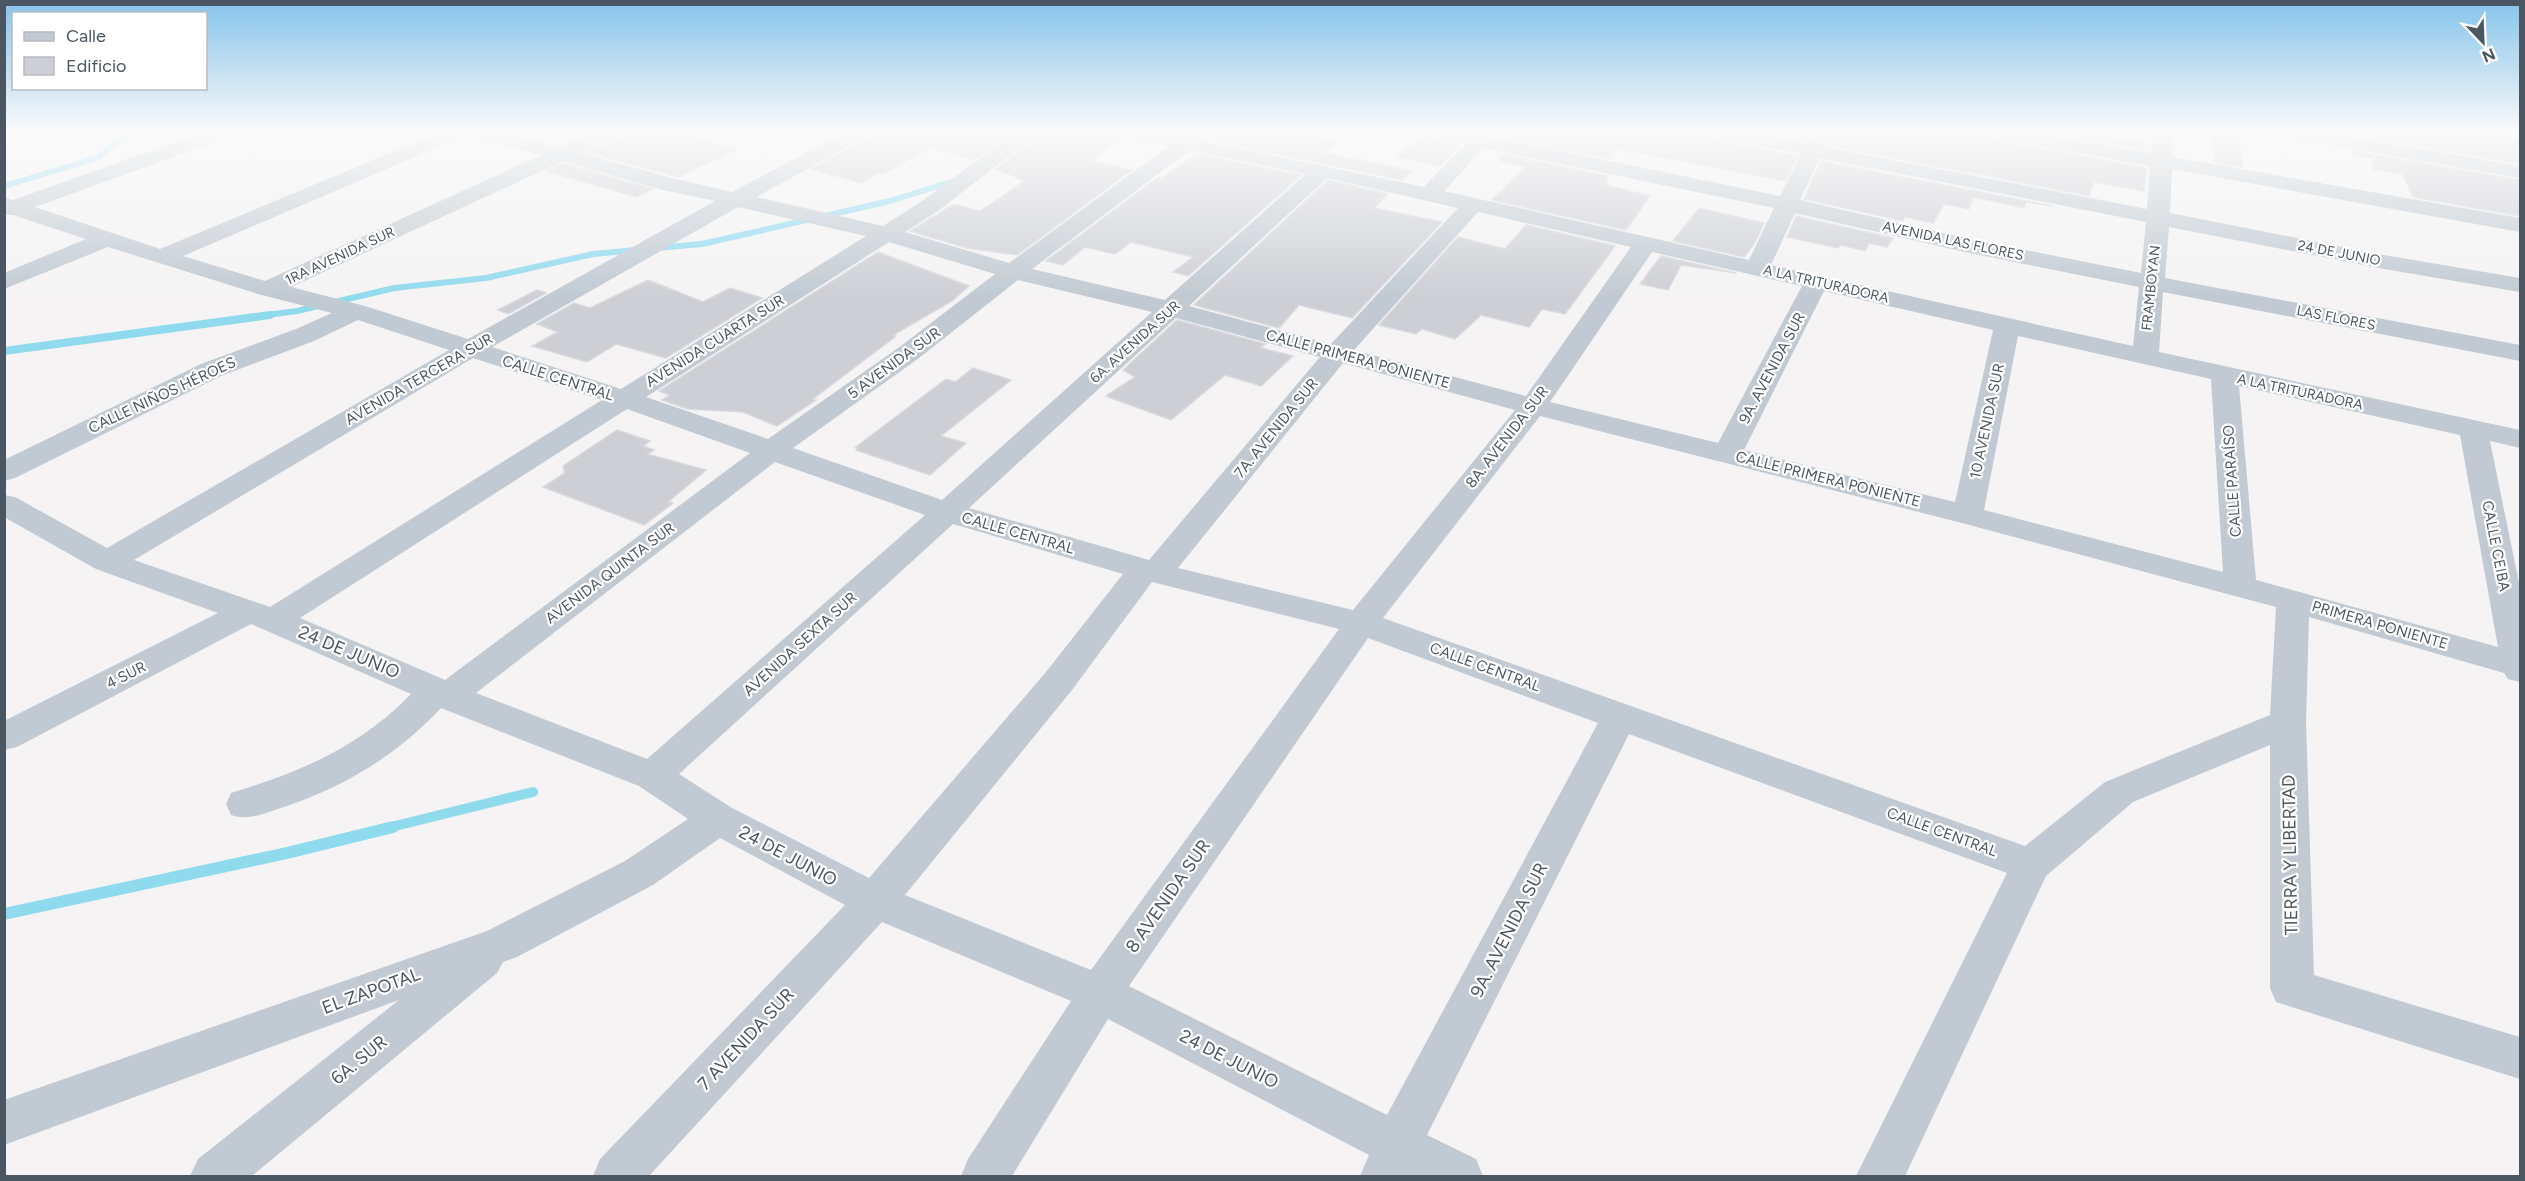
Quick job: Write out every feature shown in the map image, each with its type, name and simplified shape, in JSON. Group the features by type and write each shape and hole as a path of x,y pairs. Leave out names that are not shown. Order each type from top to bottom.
{"street":[{"path":"8,207 65,187"},
{"path":"161,257 327,187"},
{"name":"1RA AVENIDA SUR","path":"267,290 490,187"},
{"name":"CALLE PRIMERA PONIENTE","path":"681,187 884,233 1013,272 1172,309 1533,406 1968,515 2240,587"},
{"name":"AVENIDA TERCERA SUR","path":"107,562 468,349 756,187"},
{"name":"AVENIDA CUARTA SUR","path":"260,616 625,399 930,206 956,187"},
{"path":"1013,272 1128,187"},
{"name":"6A. AVENIDA SUR","path":"947,512 1304,187"},
{"name":"A LA TRITURADORA","path":"1394,187 1757,268 2007,327 2520,439"},
{"path":"1429,195 1436,187"},
{"name":"AVENIDA LAS FLORES","path":"1710,187 1965,245 2151,282"},
{"path":"1757,268 1795,187"},
{"name":"24 DE JUNIO","path":"2009,187 2384,262 2520,285"},
{"name":"FRAMBOYAN","path":"2145,357 2159,187"},
{"path":"2307,187 2520,225"},
{"name":"7A. AVENIDA SUR","path":"875,901 1150,571 1337,353 1472,206"},
{"name":"CALLE CENTRAL","path":"8,207 267,290 356,311 625,399 947,512 1150,571 1361,623 2031,865"},
{"path":"4,282 109,238"},
{"name":"8A. AVENIDA SUR","path":"1361,623 1533,406 1645,244"},
{"name":"5 AVENIDA SUR","path":"772,450 910,352 1013,272"},
{"name":"9A. AVENIDA SUR","path":"1727,454 1817,282"},
{"name":"LAS FLORES","path":"2151,282 2520,353"},
{"name":"CALLE NIÑOS HÉROES","path":"4,472 211,369 305,335 356,311"},
{"name":"10 AVENIDA SUR","path":"1968,515 2007,327"},
{"name":"CALLE PARAÍSO","path":"2224,375 2240,587"},
{"name":"CALLE CEIBA","path":"2473,429 2520,666"},
{"name":"AVENIDA QUINTA SUR","path":"245,804 285,793 342,768 389,737 443,693 772,450"},
{"path":"4,504 107,562"},
{"name":"AVENIDA SEXTA SUR","path":"652,776 947,512"},
{"name":"24 DE JUNIO","path":"107,562 260,616 443,693 652,776 718,819 875,901 1100,993 1391,1161 1459,1176"},
{"name":"PRIMERA PONIENTE","path":"2240,587 2520,666"},
{"name":"TIERRA Y LIBERTAD","path":"2293,601 2288,722 2292,988 2520,1058"},
{"name":"4 SUR","path":"4,737 260,616"},
{"name":"8 AVENIDA SUR","path":"985,1176 1100,993 1361,623"},
{"name":"9A. AVENIDA SUR","path":"1391,1161 1620,716"},
{"path":"1880,1176 2031,865 2119,792 2288,722"},
{"name":"EL ZAPOTAL","path":"4,1123 502,944 639,873 718,819"},
{"name":"7 AVENIDA SUR","path":"617,1176 875,901"},
{"name":"6A. SUR","path":"215,1176 502,944"}],"building":[{"path":"602,187 653,189 636,197"},
{"path":"1016,187 1109,187 1017,255 967,248 910,231 954,204 980,211"},
{"path":"1145,187 1287,187 1188,276 1173,272 1193,257 1131,242 1115,254 1085,247 1063,265 1046,261"},
{"path":"1320,187 1358,187 1388,194 1374,208 1442,222 1352,318 1299,305 1279,328 1194,305"},
{"path":"1505,187 1614,187 1650,196 1626,230 1492,200"},
{"path":"1809,187 1956,187 2053,206 2026,202 2024,208 1973,197 1969,209 1944,204 1933,223 1905,217 1903,221 1804,199"},
{"path":"2044,187 2092,187 2089,196"},
{"path":"2122,187 2145,187 2144,191"},
{"path":"2409,187 2520,187 2520,216 2413,197"},
{"path":"1699,208 1764,223 1754,244 1744,257 1673,241"},
{"path":"1796,216 1893,238 1887,247 1869,243 1865,251 1841,245 1838,248 1787,237"},
{"path":"1526,225 1615,246 1565,314 1542,309 1529,327 1481,315 1455,339 1422,329 1416,334 1379,325 1458,237 1505,249"},
{"path":"878,252 969,286 952,301 893,335 896,336 813,399 816,400 777,426 743,412 688,409 662,400 670,395 659,391"},
{"path":"1661,256 1736,273 1681,265 1668,290 1640,284"},
{"path":"648,280 703,302 730,288 762,298 666,358 616,344 587,362 532,346 558,332 537,324 574,303 590,308"},
{"path":"537,290 546,293 508,314 498,310"},
{"path":"1177,320 1265,344 1261,348 1293,356 1261,386 1225,375 1171,420 1106,396 1135,377 1123,370"},
{"path":"973,368 1011,380 941,436 966,443 930,475 856,450 858,447 856,447 946,379 955,382"},
{"path":"617,430 650,441 643,446 654,450 647,454 706,470 668,502 673,503 644,525 543,487 565,473 563,466"}],"waterway":[{"path":"656,248 702,244 890,201 934,187"},
{"path":"259,316 297,311 394,288 486,278 593,254 636,250"},
{"path":"4,351 270,315"},
{"path":"387,828 533,792"},
{"path":"4,914 287,853 393,827"}]}
